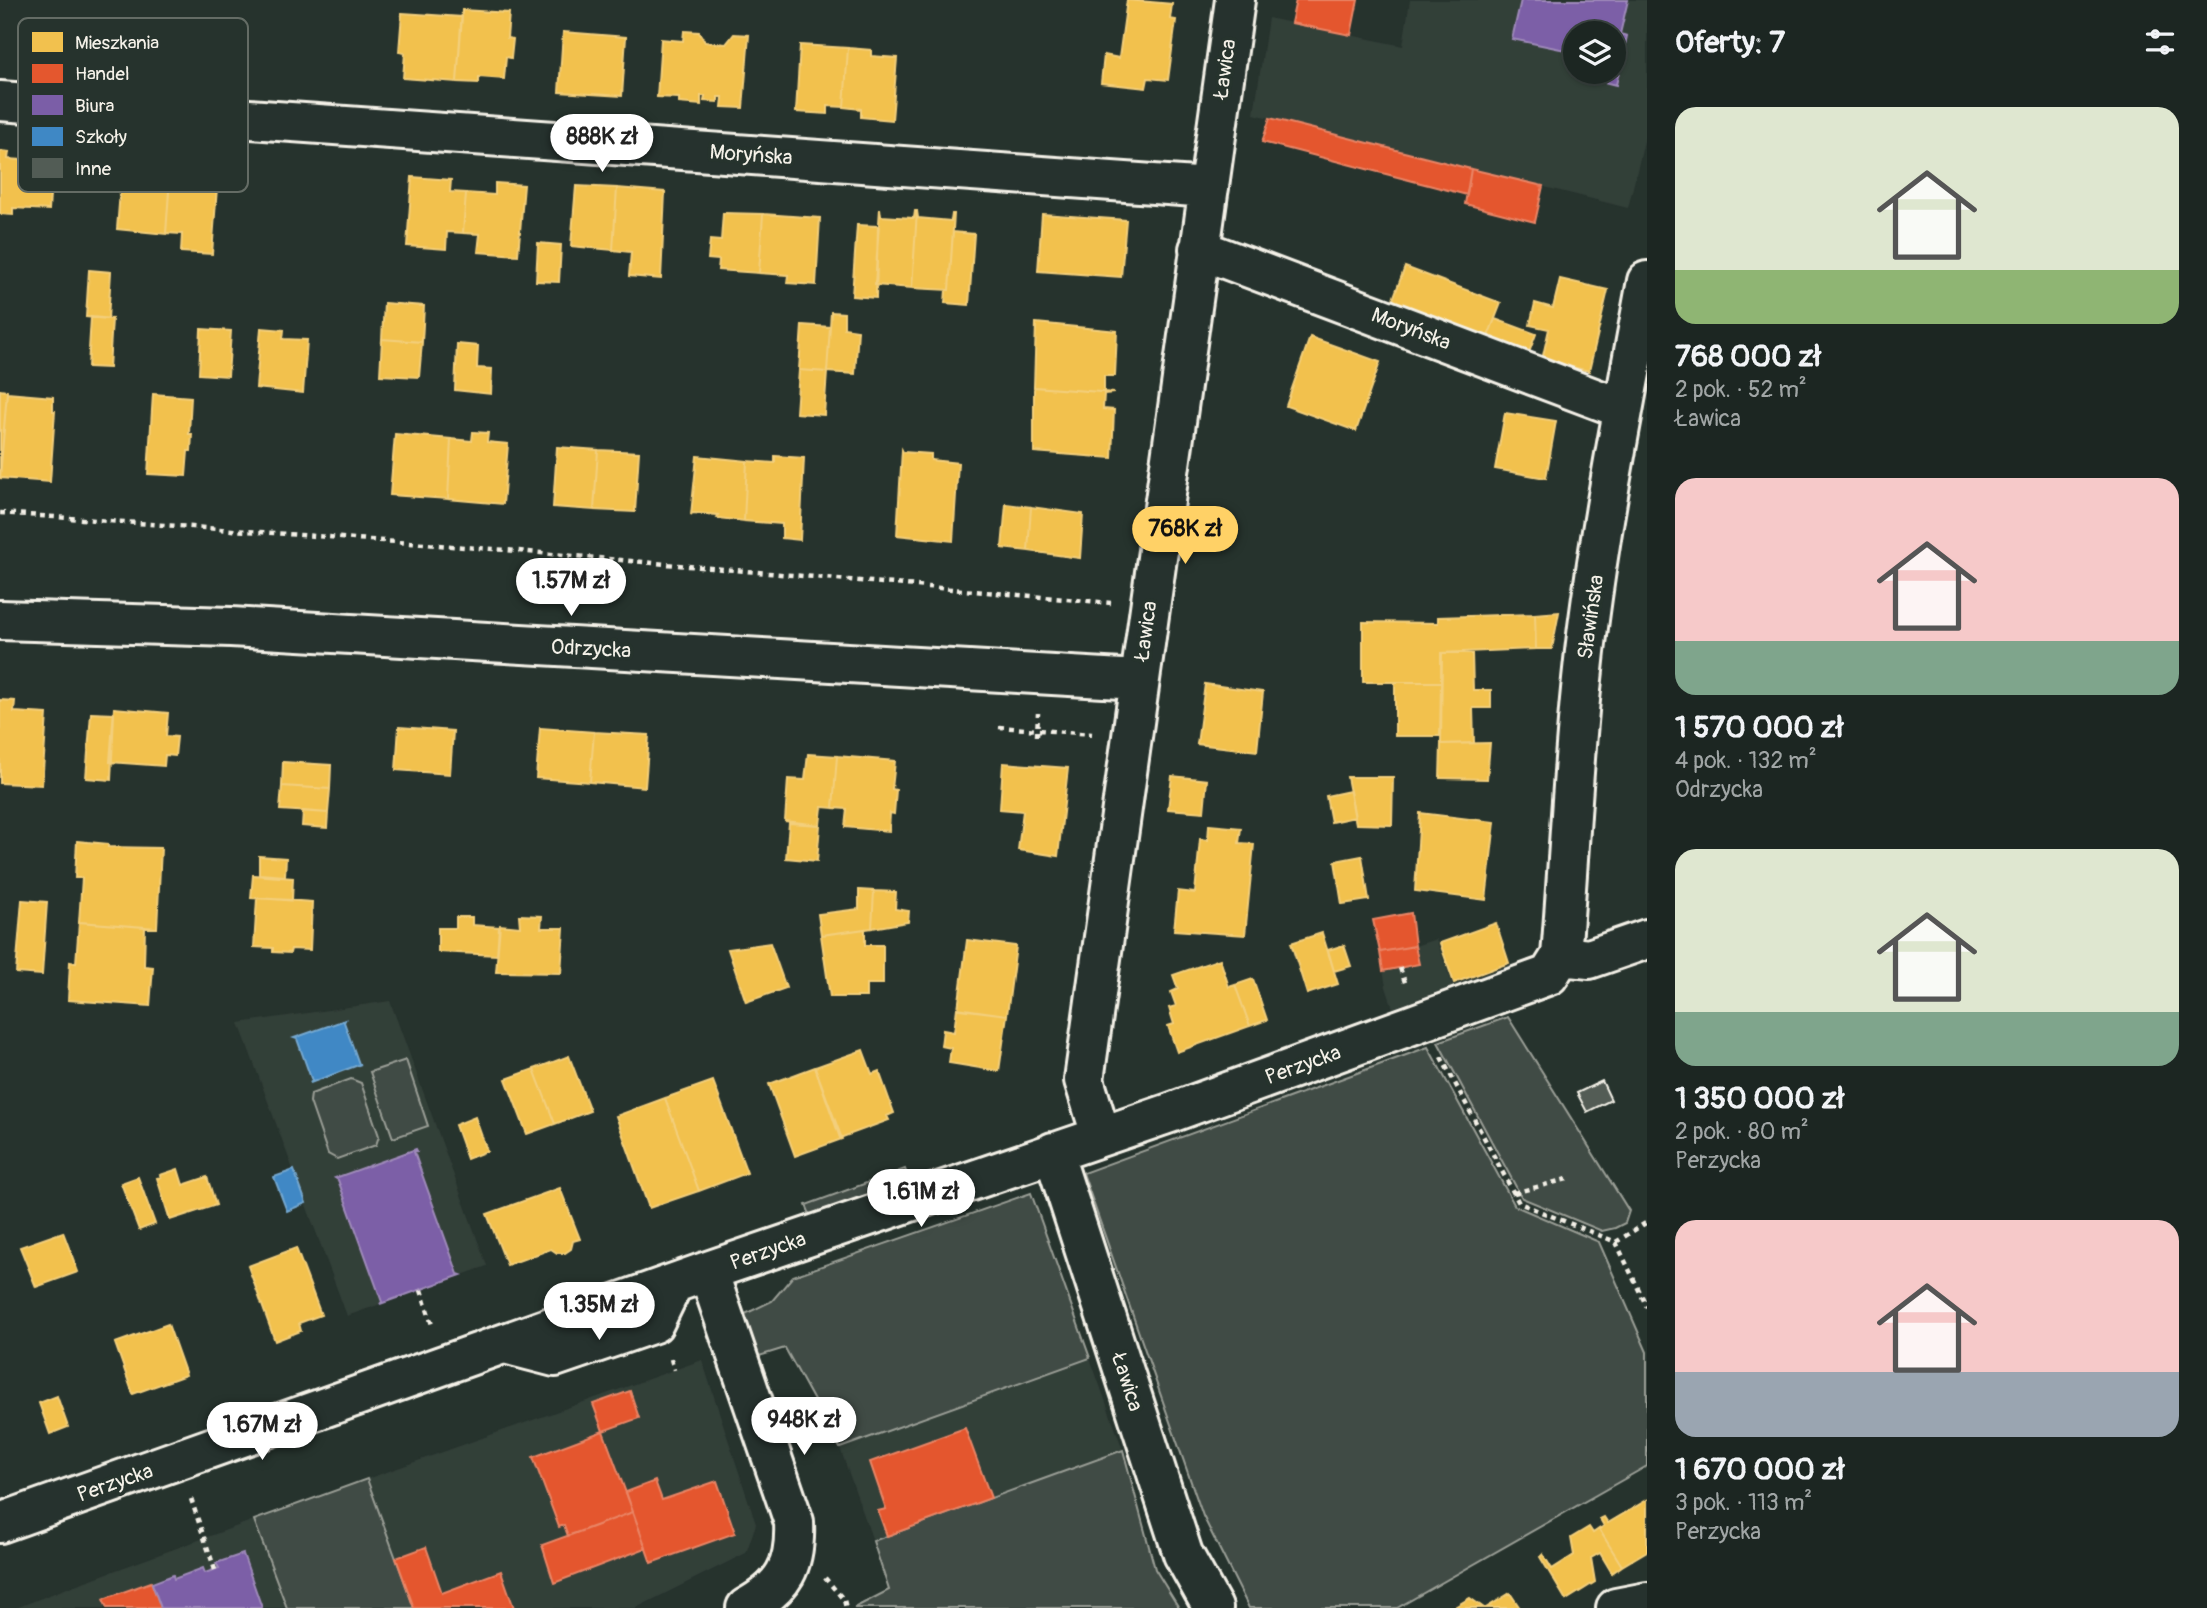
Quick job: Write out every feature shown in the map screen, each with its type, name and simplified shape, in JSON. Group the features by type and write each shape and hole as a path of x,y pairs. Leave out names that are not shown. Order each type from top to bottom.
{"street":[{"name":"Ławica","path":"1101,1135 1084,1080 1235,0"},
{"name":"Moryńska","path":"0,102 18,103"},
{"name":"Moryńska","path":"248,120 1209,188"},
{"name":"Moryńska","path":"1199,249 1623,409"},
{"name":"Sławińska","path":"1561,956 1572,787 1588,625 1647,281"},
{"name":"Odrzycka","path":"0,620 231,627 1139,680"},
{"path":"1561,956 1589,960 1647,939"},
{"name":"Perzycka","path":"0,1523 690,1278 1178,1110 1536,980 1549,975 1561,956"},
{"name":"Ławica","path":"1053,1152 1183,1554 1213,1608"},
{"path":"690,1278 794,1522 795,1543 787,1572 778,1586 766,1597 746,1608"},
{"path":"1616,1608 1647,1602"}],"path":[{"path":"0,513 506,550 1112,603"},
{"path":"999,727 1097,734"},
{"path":"1440,1056 1519,1203 1616,1242 1647,1307"},
{"path":"1514,1193 1567,1180"},
{"path":"1616,1242 1647,1222"},
{"path":"421,1290 437,1339"},
{"path":"191,1499 215,1570"}],"shaded area":[{"path":"1410,0 1647,0 1647,129 1628,208 1254,114 1268,18 1403,46"},
{"path":"1436,939 1453,986 1393,1008 1380,952"},
{"path":"390,1001 487,1266 347,1316 239,1023"},
{"path":"1508,1017 1629,1211 1625,1223 1602,1231 1522,1198 1438,1042"},
{"path":"1428,1047 1515,1206 1599,1242 1647,1352 1647,1466 1397,1608 1249,1608 1203,1516 1083,1173"},
{"path":"406,1060 428,1126 393,1138 370,1072"},
{"path":"351,1079 361,1083 379,1136 376,1145 337,1159 328,1154 310,1102 311,1094"},
{"path":"905,1169 910,1182 811,1217 806,1205"},
{"path":"1031,1193 1090,1358 840,1448 785,1348 756,1357 743,1315 772,1301 793,1276"},
{"path":"1090,1358 1123,1450 873,1541 840,1448"},
{"path":"702,1360 756,1524 746,1553 636,1608 414,1608 367,1479"},
{"path":"1123,1450 1155,1569 1179,1608 854,1608 889,1590 873,1541"},
{"path":"367,1479 414,1608 287,1608 254,1520"},
{"path":"254,1520 287,1608 16,1608 75,1585"}],"building: Mieszkania":[{"path":"1127,0 1172,4 1170,19 1176,20 1168,80 1148,78 1146,88 1101,83 1104,55 1119,58"},
{"path":"462,10 509,13 507,38 513,39 511,58 506,57 504,79 479,77 479,83 457,82"},
{"path":"402,13 462,17 457,82 403,78 405,53 399,52"},
{"path":"684,31 699,32 705,42 726,44 734,34 749,35 743,108 722,107 723,97 718,97 718,102 704,101 705,96 701,96 701,105 679,103 679,98 657,97 661,39 683,41"},
{"path":"563,32 626,37 622,96 559,92"},
{"path":"800,45 848,48 844,107 828,106 828,114 796,112"},
{"path":"848,48 871,50 871,56 897,58 892,120 861,117 861,109 844,107"},
{"path":"0,151 9,152 8,159 18,160 18,192 50,192 49,210 13,208 13,215 0,214"},
{"path":"412,177 451,180 450,192 466,193 463,233 447,232 446,249 407,246"},
{"path":"495,183 524,185 518,255 478,252 480,234 463,233 466,193 495,195"},
{"path":"576,186 617,188 613,250 571,246"},
{"path":"617,188 665,192 661,279 629,276 631,252 613,250"},
{"path":"120,192 169,192 166,234 117,229"},
{"path":"169,192 217,192 212,254 181,252 182,234 166,233"},
{"path":"880,208 881,216 914,218 917,211 912,288 875,285"},
{"path":"917,211 918,218 951,221 954,214 949,290 912,288"},
{"path":"723,213 763,214 759,273 718,270 719,260 708,259 710,240 721,241"},
{"path":"763,214 820,218 816,285 787,283 788,275 759,273"},
{"path":"1042,214 1126,220 1121,277 1038,271"},
{"path":"857,225 878,226 876,298 852,296"},
{"path":"953,232 974,234 969,305 945,303 946,290 949,290"},
{"path":"538,243 561,245 559,282 536,281"},
{"path":"1405,267 1501,303 1487,339 1392,302"},
{"path":"89,270 111,272 108,319 86,317"},
{"path":"1560,279 1608,290 1589,371 1542,360 1549,329 1530,325 1535,303 1553,308"},
{"path":"384,303 424,306 422,342 382,339"},
{"path":"831,312 844,313 844,328 858,330 855,374 827,372"},
{"path":"91,317 112,319 109,368 88,367"},
{"path":"1495,319 1536,334 1528,355 1487,339"},
{"path":"1036,323 1117,331 1115,376 1104,376 1104,392 1114,393 1034,387"},
{"path":"802,325 830,327 827,372 799,370"},
{"path":"261,328 284,330 283,339 307,340 303,393 256,388"},
{"path":"201,329 231,331 228,376 199,374"},
{"path":"1310,337 1380,362 1356,431 1286,406"},
{"path":"382,339 422,342 419,377 380,375"},
{"path":"457,344 478,346 477,368 492,369 491,394 455,390"},
{"path":"799,370 827,372 824,415 796,413"},
{"path":"1034,387 1114,393 1104,394 1103,409 1114,410 1112,458 1034,452"},
{"path":"0,390 7,391 0,478"},
{"path":"7,393 53,397 55,411 50,482 0,478"},
{"path":"153,394 191,397 191,451 188,451 186,476 148,474"},
{"path":"1505,413 1556,421 1546,478 1495,469"},
{"path":"473,432 488,433 487,442 508,444 503,504 448,499 451,439 472,441"},
{"path":"395,434 451,439 448,499 390,495"},
{"path":"557,447 598,450 594,510 553,507"},
{"path":"598,450 639,452 635,512 594,510"},
{"path":"902,450 931,454 931,460 958,463 953,541 897,535"},
{"path":"697,456 747,461 744,521 717,518 718,515 691,515"},
{"path":"775,456 804,458 800,540 782,538 782,524 744,521 747,461 775,463"},
{"path":"1006,504 1031,507 1028,551 1002,548"},
{"path":"1031,507 1083,514 1080,558 1028,551"},
{"path":"1559,612 1552,649 1536,649 1535,614"},
{"path":"1535,614 1536,649 1441,653 1441,682 1363,682 1363,622 1438,623 1438,617"},
{"path":"1442,653 1472,653 1473,690 1491,690 1491,708 1473,708 1474,743 1441,744"},
{"path":"1395,682 1441,682 1440,736 1395,736"},
{"path":"1205,684 1263,692 1257,751 1197,744"},
{"path":"0,700 15,701 14,712 47,714 42,785 0,783"},
{"path":"114,708 168,713 166,736 177,737 175,756 165,755 164,766 110,762"},
{"path":"91,713 114,714 111,780 86,778"},
{"path":"399,727 453,731 450,774 396,770"},
{"path":"540,728 594,732 590,782 536,778"},
{"path":"594,732 649,735 645,787 590,782"},
{"path":"1490,743 1487,779 1440,778 1441,744"},
{"path":"808,754 837,756 833,808 822,807 820,825 785,821 788,779 805,780"},
{"path":"837,756 895,761 892,789 896,790 894,814 890,813 889,831 845,827 847,809 833,808"},
{"path":"283,762 331,765 330,789 282,786"},
{"path":"1003,763 1068,768 1058,856 1018,850 1023,811 1000,809"},
{"path":"1172,776 1207,780 1204,812 1168,809"},
{"path":"1347,777 1393,777 1392,825 1356,824"},
{"path":"282,786 330,789 328,813 280,810"},
{"path":"1350,791 1355,817 1331,822 1326,796"},
{"path":"303,811 328,813 327,828 302,826"},
{"path":"1420,813 1495,822 1486,900 1415,891"},
{"path":"789,823 820,825 817,861 786,858"},
{"path":"1209,825 1241,828 1239,843 1254,844 1245,935 1174,930 1178,891 1195,893 1200,839 1208,840"},
{"path":"77,841 108,844 108,847 161,848 157,928 79,922 82,878 75,878"},
{"path":"259,856 286,858 285,876 259,874"},
{"path":"1362,856 1369,900 1342,904 1335,861"},
{"path":"253,875 293,878 292,900 251,898"},
{"path":"859,890 874,891 872,928 821,935 818,914 859,909"},
{"path":"874,891 896,892 895,909 909,911 908,922 872,928"},
{"path":"257,898 312,902 310,950 291,949 290,953 273,952 273,948 254,947"},
{"path":"22,900 47,902 42,975 16,973"},
{"path":"519,915 542,916 541,928 564,928 561,973 496,972 500,925 520,927"},
{"path":"456,917 472,917 472,925 499,927 497,955 438,952 438,928 456,928"},
{"path":"79,922 145,927 144,966 153,967 150,1006 68,1000 70,962 76,963"},
{"path":"1496,923 1509,963 1454,983 1440,943"},
{"path":"865,929 865,945 883,945 883,984 866,984 866,997 830,997 821,935"},
{"path":"1322,933 1338,984 1307,994 1291,943"},
{"path":"967,940 1016,946 1007,1015 958,1009"},
{"path":"770,943 786,988 746,1002 728,949"},
{"path":"1344,945 1351,966 1334,971 1328,950"},
{"path":"1220,959 1229,987 1235,985 1250,1026 1177,1052 1168,1026 1174,1024 1169,1008 1176,1006 1171,992 1178,989 1173,975"},
{"path":"1253,979 1267,1020 1250,1026 1235,985"},
{"path":"957,1008 1007,1015 999,1071 949,1063 951,1048 941,1046 943,1030 954,1032"},
{"path":"863,1050 872,1074 879,1071 894,1113 887,1116 889,1120 840,1138 815,1067"},
{"path":"569,1056 590,1111 555,1124 534,1069"},
{"path":"815,1067 842,1139 795,1156 769,1084"},
{"path":"534,1069 555,1124 527,1134 506,1079"},
{"path":"713,1081 747,1173 699,1191 665,1098"},
{"path":"665,1098 699,1191 649,1208 616,1116"},
{"path":"475,1117 487,1151 467,1159 455,1125"},
{"path":"178,1169 183,1185 207,1177 216,1205 170,1220 157,1178"},
{"path":"138,1177 155,1224 139,1230 121,1183"},
{"path":"560,1188 580,1239 573,1241 571,1249 565,1253 557,1253 551,1249 507,1265 487,1214"},
{"path":"63,1232 78,1272 36,1287 20,1247"},
{"path":"296,1248 321,1315 299,1323 301,1331 275,1341 248,1266"},
{"path":"168,1324 186,1375 133,1394 115,1343"},
{"path":"57,1396 68,1427 50,1434 39,1403"},
{"path":"1647,1500 1647,1551 1622,1566 1599,1529 1604,1526 1600,1519 1604,1517 1608,1523"},
{"path":"1589,1527 1593,1533 1599,1529 1622,1566 1612,1573 1600,1553 1591,1558 1595,1582 1566,1600 1540,1557 1543,1554 1552,1569 1574,1555 1571,1538"},
{"path":"1510,1593 1520,1608 1486,1608"},
{"path":"1470,1598 1484,1608 1453,1608"}],"building: Handel":[{"path":"1296,0 1358,0 1351,35 1291,23"},
{"path":"1270,118 1471,169 1467,195 1262,142"},
{"path":"1471,169 1543,186 1535,222 1465,204"},
{"path":"1411,913 1415,946 1380,952 1373,920"},
{"path":"1415,946 1419,964 1383,971 1380,952"},
{"path":"630,1391 639,1418 603,1431 593,1404"},
{"path":"965,1428 991,1498 887,1536 878,1511 886,1509 870,1462"},
{"path":"603,1431 633,1512 568,1536 564,1525 559,1527 533,1457"},
{"path":"655,1481 662,1500 717,1481 735,1533 651,1563 626,1492"},
{"path":"633,1512 646,1548 554,1583 542,1545"},
{"path":"426,1547 442,1593 501,1571 514,1608 414,1608 396,1558"},
{"path":"151,1582 161,1608 107,1608 103,1599"}],"building: Biura":[{"path":"1521,0 1628,0 1623,21 1563,21 1563,50 1512,39"},
{"path":"416,1149 414,1152 458,1274 461,1275 380,1304 382,1302 335,1178"},
{"path":"243,1554 262,1608 161,1608 152,1583 173,1575 174,1579 203,1568 205,1573 219,1568 216,1563"}],"building: Szkoły":[{"path":"345,1020 361,1064 310,1083 312,1081 297,1039 294,1038"},
{"path":"294,1170 306,1203 287,1211 274,1177"}],"building: Inne":[{"path":"1602,1081 1611,1100 1587,1112 1577,1093"}]}
